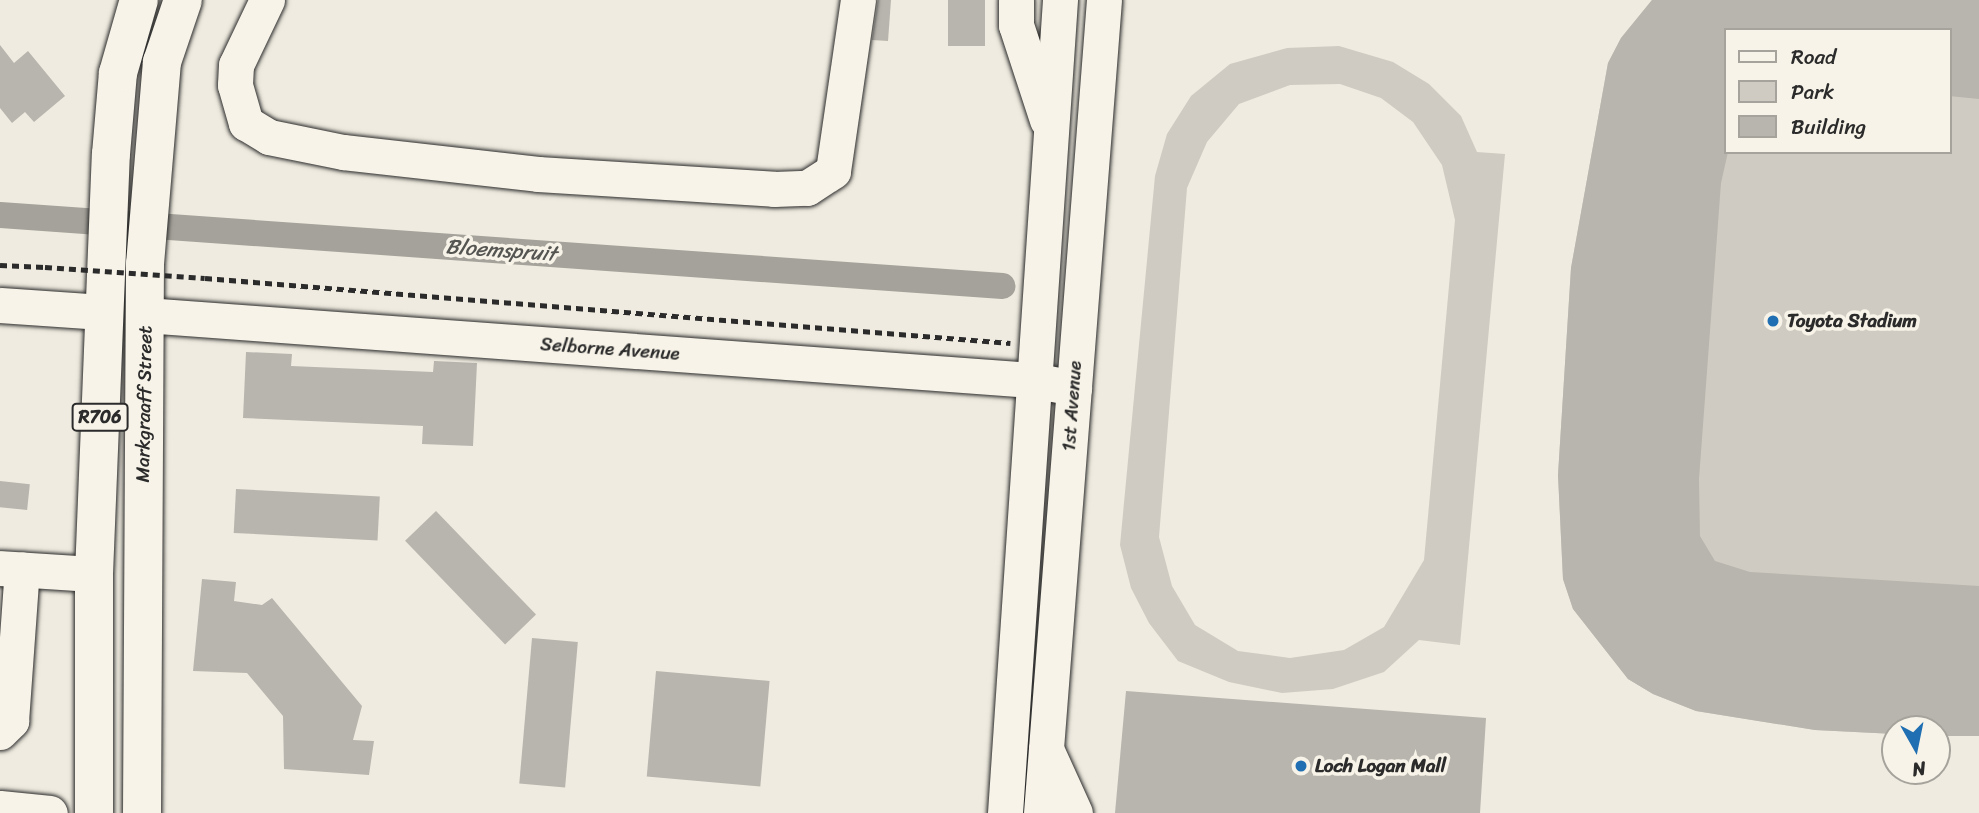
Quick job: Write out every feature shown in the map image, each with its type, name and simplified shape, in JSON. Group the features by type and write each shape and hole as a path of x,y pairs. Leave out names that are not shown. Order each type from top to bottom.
{"main road":[{"name":"R706","path":"94,813 94,574 105,260 118,73 139,0"},
{"name":"Markgraaff Street","path":"142,813 141,558 145,264 152,152 162,62 183,0"},
{"path":"94,574 141,558"}],"street":[{"path":"267,0 242,47 235,85 246,123 269,137 343,152 538,174 774,189 807,188 833,171 858,0"},
{"path":"1016,0 1016,25 1029,75 1051,129"},
{"path":"1005,813 1032,380 1060,0"},
{"name":"1st Avenue","path":"1041,813 1104,0"},
{"path":"0,305 103,312"},
{"name":"Selborne Avenue","path":"145,315 1032,380 1074,388"},
{"path":"0,732 11,721 11,569 94,574"},
{"path":"1046,749 1074,813"},
{"path":"0,808 50,813"}],"path":[{"path":"0,265 205,278 1035,345"}],"green space":[{"name":"Toyota Stadium","path":"1652,0 1979,0 1979,736 1951,736 1951,715 1881,715 1881,733 1815,730 1696,711 1653,694 1628,679 1573,609 1563,579 1558,475 1571,268 1608,63 1621,38"},
{"path":"1339,46 1393,62 1429,84 1461,116 1477,152 1505,154 1460,645 1419,640 1384,672 1333,689 1282,693 1229,682 1178,661 1149,623 1131,588 1120,545 1155,176 1167,134 1191,96 1230,64 1287,48","holes":["1340,84 1381,98 1413,122 1442,165 1455,220 1424,560 1384,627 1344,650 1290,658 1238,651 1195,625 1172,586 1159,537 1187,188 1207,142 1239,104 1290,85"]}],"building":[{"path":"878,0 891,0 888,41 872,40"},
{"path":"948,0 985,0 985,46 948,46"},
{"path":"1652,0 1979,0 1979,99 1951,96 1951,28 1724,28 1724,154 1728,154 1721,183 1699,479 1700,536 1715,561 1750,572 1979,586 1979,736 1951,736 1951,715 1881,715 1881,733 1815,730 1696,711 1653,694 1628,679 1573,609 1563,579 1558,475 1571,268 1608,63 1621,38"},
{"path":"0,45 14,63 28,51 65,96 34,122 25,112 12,123 0,108"},
{"path":"246,352 292,354 291,366 433,372 434,361 477,363 473,446 422,444 423,426 243,418"},
{"path":"0,481 30,484 27,510 0,507"},
{"path":"236,489 380,497 377,540 234,533"},
{"path":"436,511 536,615 505,644 405,541"},
{"path":"202,579 236,582 234,601 262,605 272,598 362,706 353,740 374,741 369,775 284,769 283,716 247,673 193,671"},
{"path":"532,638 578,642 565,787 519,783"},
{"path":"656,671 770,681 760,787 647,777"},
{"name":"Loch Logan Mall","path":"1126,691 1486,718 1480,813 1115,813"}],"waterway":[{"name":"Bloemspruit","path":"0,215 1002,286"}],"place":[{"name":"Toyota Stadium","path":"1773,321"},
{"name":"Loch Logan Mall","path":"1301,766"}]}
